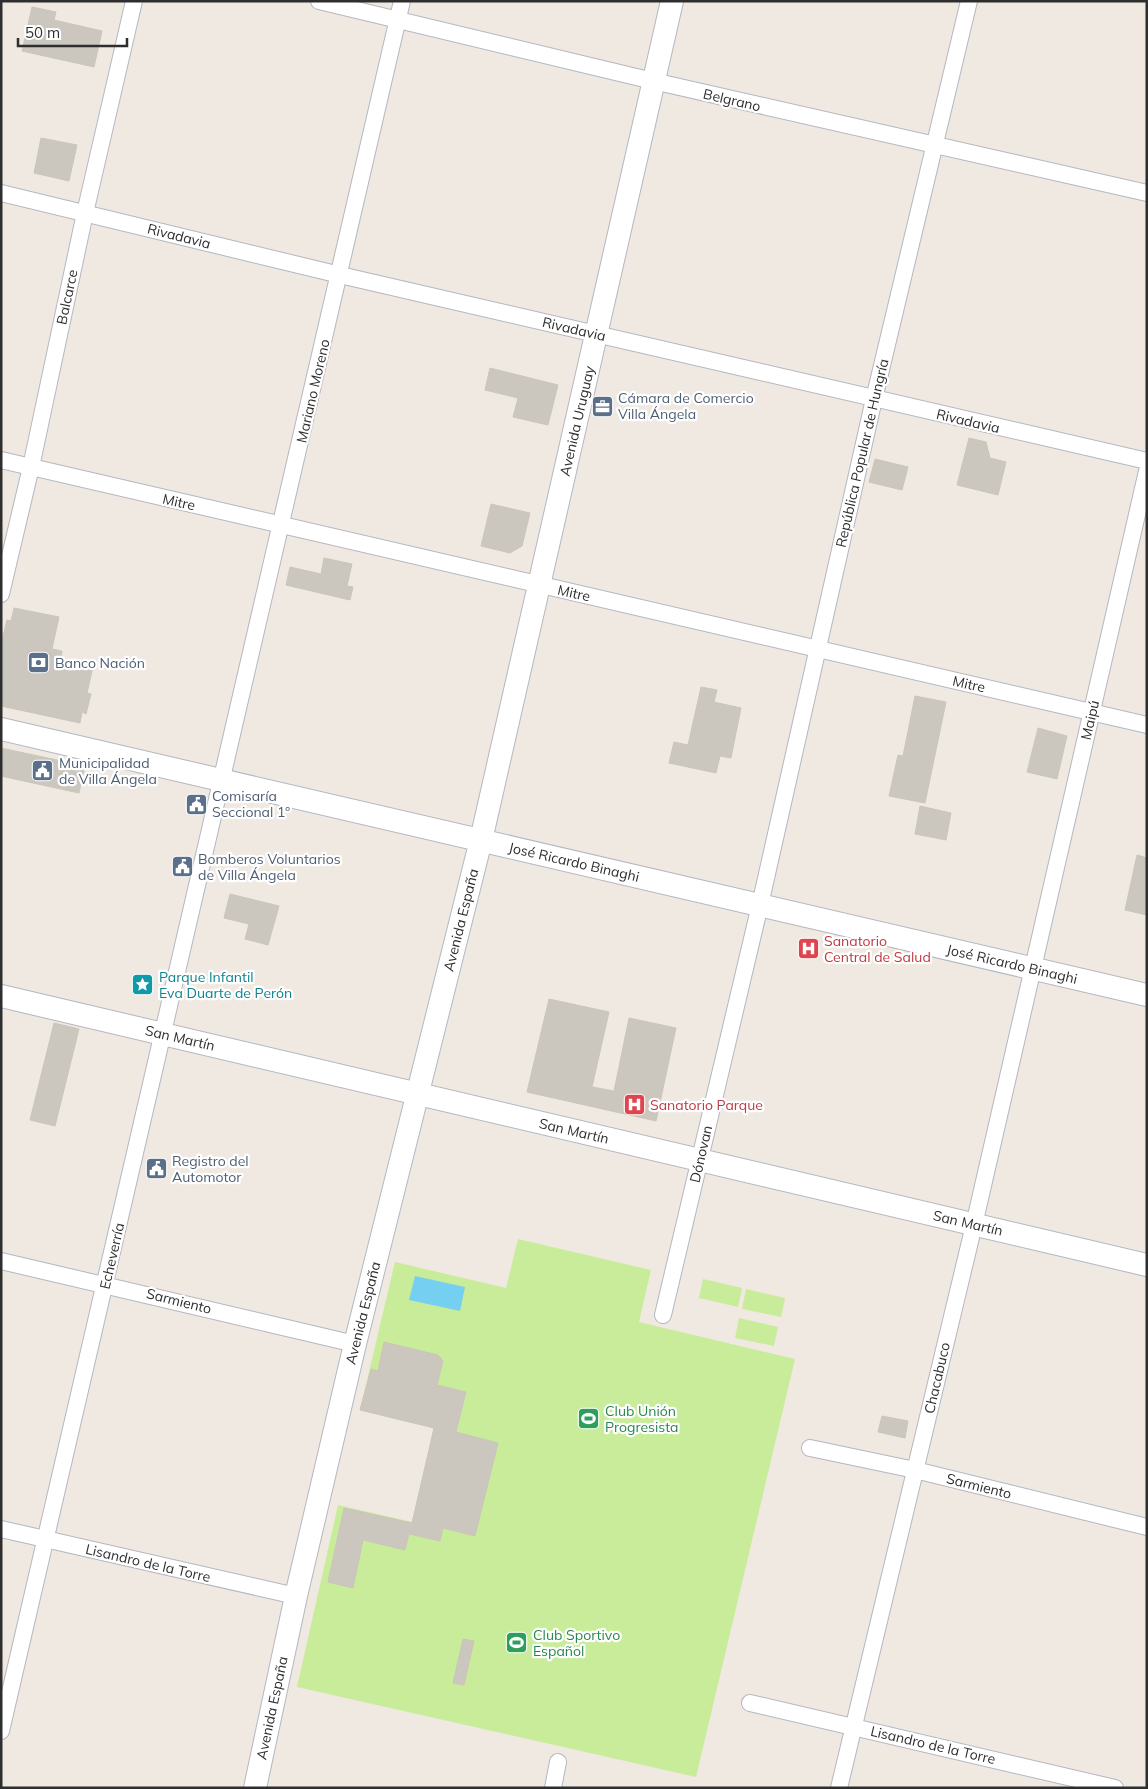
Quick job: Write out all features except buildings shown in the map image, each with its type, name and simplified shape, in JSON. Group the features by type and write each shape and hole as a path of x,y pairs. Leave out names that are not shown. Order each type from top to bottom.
{"street":[{"name":"Balcarce","path":"1,594 134,1"},
{"name":"Belgrano","path":"319,1 653,81 1147,193"},
{"name":"Mariano Moreno","path":"221,780 340,275 402,1"},
{"name":"Avenida Uruguay","path":"481,840 672,1"},
{"name":"República Popular de Hungría","path":"760,905 874,399 969,1"},
{"name":"Rivadavia","path":"1,193 340,275 1147,461"},
{"name":"Mitre","path":"1,460 1147,725"},
{"name":"Maipú","path":"1032,968 1147,471"},
{"name":"José Ricardo Binaghi","path":"1,729 1147,995"},
{"name":"Echeverría","path":"1,1731 106,1284 221,780"},
{"name":"Avenida España","path":"255,1788 296,1596 355,1344 481,840"},
{"name":"Dónovan","path":"663,1315 760,905"},
{"name":"Chacabuco","path":"839,1788 974,1225 1032,968"},
{"name":"San Martín","path":"1,996 1147,1265"},
{"name":"Sarmiento","path":"1,1261 106,1284 355,1344"},
{"name":"Sarmiento","path":"810,1448 916,1470 1147,1526"},
{"name":"Lisandro de la Torre","path":"1,1529 296,1596"},
{"name":"Lisandro de la Torre","path":"750,1703 1116,1788"},
{"path":"553,1788 558,1762"}],"green space":[{"path":"518,1239 651,1270 639,1322 795,1359 696,1777 297,1687 338,1505 412,1522 434,1428 360,1410 395,1262 506,1288"},
{"path":"703,1279 742,1288 738,1307 699,1298"},
{"path":"746,1289 785,1298 781,1317 742,1309"},
{"path":"739,1318 778,1327 774,1346 735,1338"}],"water":[{"path":"415,1276 465,1287 460,1311 409,1300"}],"place":[{"name":"Cámara de Comercio Villa Ángela","path":"602,406"},
{"name":"Banco Nación","path":"39,663"},
{"name":"Municipalidad de Villa Ángela","path":"43,771"},
{"name":"Comisaría Seccional 1º","path":"196,804"},
{"name":"Bomberos Voluntarios de Villa Ángela","path":"182,867"},
{"name":"Sanatorio Central de Salud","path":"808,949"},
{"name":"Parque Infantil Eva Duarte de Perón","path":"143,985"},
{"name":"Sanatorio Parque","path":"634,1105"},
{"name":"Registro del Automotor","path":"156,1169"},
{"name":"Club Unión Progresista","path":"589,1419"},
{"name":"Club Sportivo Español","path":"517,1643"}]}
